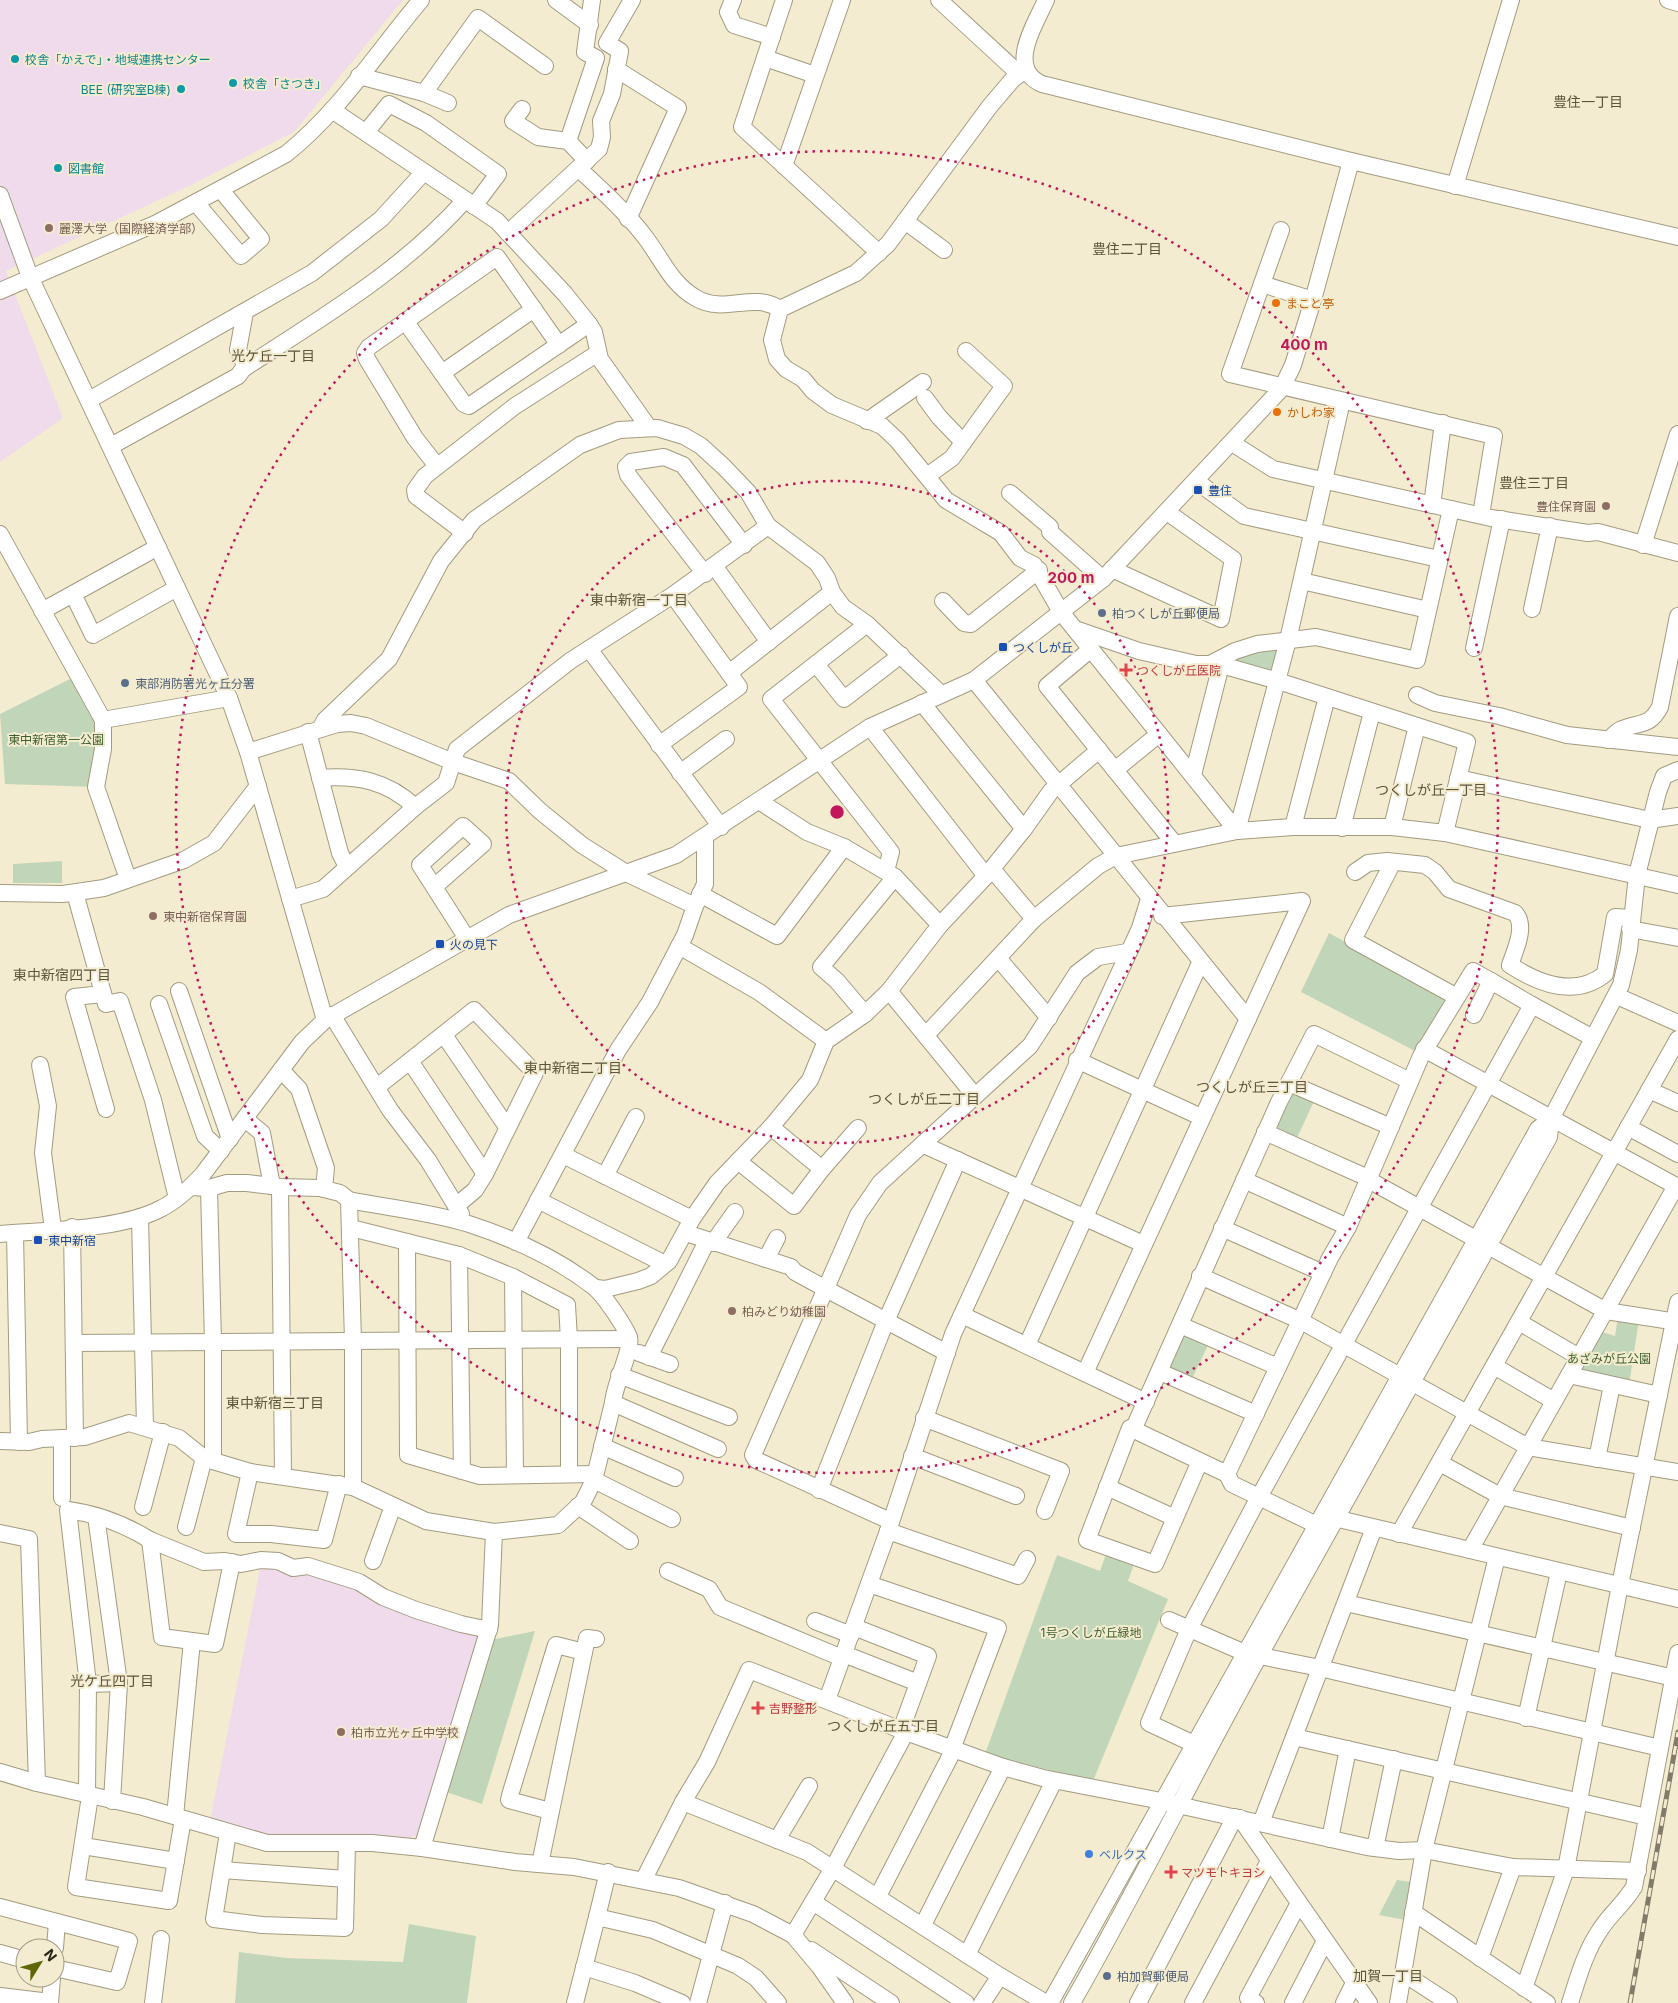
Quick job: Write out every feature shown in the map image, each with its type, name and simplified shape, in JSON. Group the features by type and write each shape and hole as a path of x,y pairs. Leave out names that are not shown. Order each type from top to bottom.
{"street":[{"path":"0,291 157,223 286,154 303,140 332,110 421,0"},
{"path":"556,0 590,24"},
{"path":"568,141 596,58 585,52 592,0"},
{"path":"508,233 599,149 602,137 601,121 612,94 620,51 607,43 632,0"},
{"path":"733,0 728,12 734,25 772,37"},
{"path":"784,0 742,127 879,253"},
{"path":"784,166 842,0"},
{"path":"939,0 1015,70 1024,70"},
{"path":"780,309 856,273 879,253 990,106 1024,70 1026,49 1046,0"},
{"path":"1455,186 1511,0"},
{"path":"1668,0 1678,3"},
{"path":"424,93 478,18 545,66"},
{"path":"765,58 815,75"},
{"path":"616,69 678,108 628,219"},
{"path":"1024,70 1031,79 1042,84 1351,161 1678,237"},
{"path":"359,76 424,93 448,103"},
{"path":"111,446 238,376 246,367 371,285 470,203 498,174 434,128 390,104 367,131"},
{"path":"522,109 513,121 538,138 568,141"},
{"path":"332,110 367,131 497,221 565,294 589,324 594,332 600,359 649,428"},
{"path":"568,141 583,165 645,237 678,285 695,298 706,303 725,306 735,303 765,302 780,309"},
{"path":"19,1442 7,1233 122,1222 162,1208 191,1187 226,1145 313,1030 328,1018 466,937 509,915 628,874 676,855 870,727 974,680 1061,612 1107,574 1282,388 1293,365 1313,300 1351,161"},
{"path":"89,400 312,273 381,219 424,172"},
{"path":"196,203 241,256 260,239 221,190"},
{"path":"0,195 30,277 229,698 248,752 290,898 328,1018 390,1110 428,1160 468,1224"},
{"path":"904,221 944,250"},
{"path":"1281,230 1230,374 1282,388 1494,436 1481,515"},
{"path":"437,466 416,438 365,352 368,347 497,256 559,345"},
{"path":"1262,284 1313,300"},
{"path":"442,373 534,309"},
{"path":"780,309 772,340 777,359 786,369 803,379 813,391 832,405 882,426 897,440 946,500 1001,533 1020,558 1034,565 1039,570 1061,612 1237,831"},
{"path":"245,312 238,350 246,367"},
{"path":"405,321 464,404 469,406 589,324"},
{"path":"928,476 952,458 1004,386 966,352"},
{"path":"465,533 416,496 415,490 425,476 515,406 598,353"},
{"path":"867,421 924,390 939,417 963,442"},
{"path":"1237,831 1278,681 1342,401"},
{"path":"1432,505 1443,423"},
{"path":"314,731 389,659 441,561 474,520 580,445 619,430 649,428 657,428 684,436 701,446 748,492 768,526 817,563 827,578 832,592 843,607 867,624 941,694"},
{"path":"1643,545 1678,434"},
{"path":"1232,443 1273,469 1481,515 1588,533 1598,532 1678,553"},
{"path":"744,545 683,465 664,457 631,462 626,467 628,475 710,570 768,642"},
{"path":"1196,481 1244,516 1440,559"},
{"path":"1010,493 1050,527 1050,532 1107,574 1221,619 1233,558 1167,512"},
{"path":"1193,775 1216,664 1235,651 1257,644 1316,637 1417,660 1451,509"},
{"path":"1474,648 1502,519"},
{"path":"290,898 323,889 415,807 446,783 457,750 589,649 710,570 768,526"},
{"path":"1532,609 1550,526"},
{"path":"0,534 104,720 103,749 96,787 128,880"},
{"path":"42,610 158,547"},
{"path":"943,601 964,623 971,624 1039,570"},
{"path":"1302,581 1428,610"},
{"path":"72,594 93,634 177,588"},
{"path":"729,672 832,592"},
{"path":"659,745 739,687 673,595"},
{"path":"1608,740 1620,730 1649,722 1656,715 1660,707 1678,616"},
{"path":"865,1014 837,981 821,966 891,874 891,852 771,699 867,624"},
{"path":"1075,629 1138,651 1196,664 1216,664 1278,681 1467,742 1445,833"},
{"path":"589,649 721,827"},
{"path":"1091,649 1047,686 1174,844"},
{"path":"816,664 844,700 901,656"},
{"path":"974,680 1162,916 1248,1019"},
{"path":"1050,2003 1088,1935 1171,1803 1252,1654 1407,1380 1483,1243 1538,1129 1551,1119 1617,996 1626,966 1637,875 1661,782 1664,776 1675,771 1673,746 1567,735 1499,716 1436,703 1417,694"},
{"path":"1293,827 1327,697"},
{"path":"104,720 229,698"},
{"path":"922,703 1024,829"},
{"path":"1342,828 1372,712"},
{"path":"248,752 314,731 351,723 366,726 453,762 509,781 540,811 582,845 628,874 698,900 777,936 844,847"},
{"path":"1392,827 1417,726"},
{"path":"870,727 989,872 1034,918"},
{"path":"314,731 320,778 340,853 347,867"},
{"path":"1115,770 1159,734"},
{"path":"680,773 726,739"},
{"path":"191,1187 209,1188 234,1183 324,1189 340,1193 349,1200 468,1224 516,1242 547,1258 596,1288 605,1289 651,1276 666,1264 717,1183 771,1127 810,1080 826,1041 865,1014 889,992 940,925 989,872 1024,829 1051,790 1099,750"},
{"path":"320,778 355,777 378,783 394,790 415,807"},
{"path":"1458,778 1650,820 1678,816"},
{"path":"0,893 75,893 104,888 184,860 214,843 258,786"},
{"path":"759,801 807,832 844,847 891,874 940,925"},
{"path":"926,1035 1034,918 1098,866 1116,856 1237,831 1293,827 1392,827 1445,833 1678,885"},
{"path":"516,1242 618,1050 646,1008 679,946 705,884 706,837"},
{"path":"1355,872 1368,863 1387,861 1425,865 1435,872 1449,889 1515,913 1520,918 1520,935 1510,965 1533,979 1548,984 1578,986 1594,983 1605,974 1615,917 1678,938"},
{"path":"1393,862 1353,940 1457,997"},
{"path":"434,887 466,937"},
{"path":"75,893 106,1004 120,1001 153,1100 177,1198"},
{"path":"827,1700 889,1526 924,1418 962,1315 1077,1060 1140,928 1149,899"},
{"path":"1085,1373 1201,1117 1302,901 1162,916"},
{"path":"679,946 759,992 826,1041"},
{"path":"1027,1559 1018,1576 889,1526 820,1490 756,1460 754,1455 858,1214 880,1184 1030,1046 1077,973 1098,958 1127,952"},
{"path":"998,958 1048,1018"},
{"path":"1027,1345 1200,962"},
{"path":"1227,1474 1323,1273 1348,1227 1367,1178 1424,1049 1473,971 1593,1038"},
{"path":"1474,1015 1492,981"},
{"path":"179,991 226,1145"},
{"path":"889,992 976,1096"},
{"path":"103,994 74,997 106,1109"},
{"path":"1617,996 1678,1023"},
{"path":"159,1004 205,1136 226,1145"},
{"path":"1196,1745 1149,1723 1189,1629 1259,1497 1532,1005"},
{"path":"376,1087 474,1010 535,1073 485,1174 475,1190 456,1206"},
{"path":"1134,1430 1200,1276 1265,1132 1314,1034 1410,1081"},
{"path":"444,1035 507,1128"},
{"path":"1399,1534 1678,1040"},
{"path":"1424,1049 1677,1187 1470,1550"},
{"path":"1077,1060 1201,1117"},
{"path":"410,1061 485,1174"},
{"path":"40,1065 48,1106 43,1153 53,1229"},
{"path":"281,1070 299,1089 326,1168 324,1189"},
{"path":"1289,1083 1390,1127"},
{"path":"1649,1090 1678,1103"},
{"path":"605,1176 636,1117"},
{"path":"245,1119 262,1132 276,1187 282,1341 283,1475"},
{"path":"771,1127 822,1169"},
{"path":"1628,1127 1678,1154"},
{"path":"738,1161 794,1206 822,1169 858,1128"},
{"path":"1265,1132 1367,1178 1606,1310 1676,1322"},
{"path":"924,1145 1143,1244"},
{"path":"563,1155 605,1176 689,1226 710,1242 791,1267 795,1272 947,1353"},
{"path":"820,1490 886,1321 958,1160"},
{"path":"1244,1180 1348,1227"},
{"path":"186,1527 209,1460 213,1342 209,1188"},
{"path":"250,1472 236,1534 271,1534 324,1540 346,1485 353,1341 349,1200"},
{"path":"538,1200 666,1264"},
{"path":"648,1356 710,1242 735,1212"},
{"path":"140,1217 145,1427"},
{"path":"62,1498 74,1343 72,1227"},
{"path":"351,1228 459,1255 513,1277 566,1305 569,1339 569,1474"},
{"path":"1222,1228 1323,1273"},
{"path":"766,1259 777,1238"},
{"path":"408,1242 408,1455 480,1476 569,1474 595,1477 672,1519"},
{"path":"459,1255 462,1471"},
{"path":"1200,1276 1301,1321 1528,1447 1678,1472"},
{"path":"513,1277 515,1475"},
{"path":"596,1288 629,1344 648,1356 670,1364"},
{"path":"1524,1988 1566,1869 1620,1585 1676,1322 1678,1302"},
{"path":"962,1315 1146,1402"},
{"path":"1518,1322 1579,1357"},
{"path":"1180,1325 1278,1367"},
{"path":"74,1343 569,1339 629,1344"},
{"path":"0,1441 19,1442 68,1439 103,1433 129,1423 179,1438 209,1460 250,1472 346,1485 426,1521 494,1532 558,1525 583,1502 595,1477 613,1403 613,1390 629,1344"},
{"path":"1494,1366 1554,1402"},
{"path":"1160,1372 1256,1414"},
{"path":"619,1375 729,1417"},
{"path":"1569,1376 1659,1395"},
{"path":"1597,1459 1612,1385"},
{"path":"613,1403 718,1449"},
{"path":"924,1418 1061,1471 1046,1511"},
{"path":"1200,1461 1155,1564 1087,1540 1130,1428 1200,1461 1227,1474 1232,1484 1259,1497 1327,1523 1374,1528 1678,1599"},
{"path":"143,1507 163,1432"},
{"path":"602,1446 675,1478"},
{"path":"912,1456 1016,1496"},
{"path":"1440,1463 1500,1496 1632,1528"},
{"path":"1108,1487 1175,1518"},
{"path":"374,1561 392,1506"},
{"path":"578,1506 630,1541"},
{"path":"192,1641 176,1861 168,1901 76,1887 89,1795 88,1684 68,1510 123,1524 150,1540 204,1562 232,1562 241,1564 261,1560 278,1561 293,1568 308,1566 359,1582 383,1597 416,1610 461,1624 489,1630"},
{"path":"96,1516 118,1683 112,1801"},
{"path":"1261,1823 1374,1528"},
{"path":"422,1848 489,1630 494,1532"},
{"path":"0,1533 29,1539 37,1784"},
{"path":"150,1540 162,1637 215,1644 232,1562"},
{"path":"1398,2003 1424,1850 1497,1557"},
{"path":"668,1571 709,1589 720,1606 843,1656 918,1683"},
{"path":"1526,1718 1559,1572"},
{"path":"869,1584 998,1628 953,1749 878,1896"},
{"path":"1346,1602 1674,1678"},
{"path":"1169,1620 1252,1654 1320,1668 1660,1748"},
{"path":"797,1940 813,1902 833,1868 903,1731 928,1656 852,1630 815,1621"},
{"path":"540,1864 584,1652 588,1638 596,1639"},
{"path":"550,1811 509,1800 556,1645 584,1652"},
{"path":"1570,2003 1592,1942 1601,1928 1624,1905 1634,1887 1678,1653"},
{"path":"1072,2003 1106,1943 1196,1745 1252,1654"},
{"path":"644,1880 707,1762 749,1670 903,1731 1003,1767 1054,1781 1171,1803 1375,1848 1399,1851 1424,1850 1513,1867 1638,1871"},
{"path":"88,1684 118,1683"},
{"path":"1294,1737 1647,1818"},
{"path":"1330,1839 1348,1749"},
{"path":"1375,1848 1394,1759"},
{"path":"922,1925 1003,1767"},
{"path":"0,1772 37,1784 179,1817 267,1843 372,1843 422,1848 515,1862 608,1872 679,1888 725,1903 797,1940 891,2003"},
{"path":"967,1955 1054,1781"},
{"path":"777,1840 809,1786"},
{"path":"684,1802 807,1852 1000,1976 1046,2003"},
{"path":"1238,1818 1369,2003"},
{"path":"1138,2003 1238,1818"},
{"path":"228,1833 214,1918 262,1925 345,1928 346,1844"},
{"path":"82,1846 176,1861"},
{"path":"1193,2003 1269,1861"},
{"path":"1480,1958 1513,1867"},
{"path":"222,1870 346,1879"},
{"path":"575,2003 608,1872"},
{"path":"813,1902 966,2003"},
{"path":"698,2003 725,1903"},
{"path":"1256,2003 1248,1998 1299,1903"},
{"path":"0,1906 129,1941 117,1982 65,1970"},
{"path":"1413,1912 1547,2003"},
{"path":"597,1917 654,1930 738,1966 756,1978 778,2003"},
{"path":"56,1938 57,1922"},
{"path":"1088,1935 1106,1943"},
{"path":"153,2003 161,1939"},
{"path":"797,1940 845,2003"},
{"path":"1293,2003 1326,1942"},
{"path":"0,1954 15,1958"},
{"path":"584,1967 635,1983 682,2003"},
{"path":"1403,1973 1449,2003"},
{"path":"982,2003 1000,1976"},
{"path":"1344,2003 1354,1983"},
{"path":"0,1996 50,2002 51,1988"}],"shaded area":[{"name":"麗澤大学（国際経済学部）","path":"0,0 403,0 294,132 189,186 6,271 63,418 0,462"},
{"name":"柏市立光ヶ丘中学校","path":"261,1564 308,1570 482,1635 423,1831 407,1840 263,1836 210,1821"}],"green space":[{"path":"1276,647 1280,651 1270,674 1236,663 1236,657"},
{"name":"東中新宿第一公園","path":"78,675 103,720 96,787 5,784 0,714"},
{"path":"62,861 62,883 13,883 13,864"},
{"path":"1329,933 1448,997 1448,1003 1417,1052 1301,992"},
{"path":"1291,1092 1315,1099 1296,1140 1275,1131 1273,1126"},
{"name":"あざみが丘公園","path":"1618,1317 1639,1320 1629,1385 1578,1374 1599,1331 1615,1336"},
{"path":"1182,1334 1209,1343 1191,1381 1167,1367"},
{"name":"1号つくしが丘緑地","path":"1106,1554 1134,1564 1128,1581 1168,1599 1093,1781 985,1754 1057,1555 1100,1571"},
{"path":"535,1631 482,1804 443,1791 491,1640"},
{"path":"1397,1880 1411,1882 1405,1920 1379,1915"},
{"path":"409,1924 476,1936 467,2003 235,2003 239,1952 287,1958 403,1962"}],"railway":[{"path":"1630,2003 1678,1732"}],"place":[{"name":"校舎「かえで」・地域連携センター","path":"15,59"},
{"name":"校舎「さつき」","path":"233,83"},
{"name":"BEE (研究室B棟)","path":"181,89"},
{"name":"図書館","path":"58,168"},
{"name":"麗澤大学（国際経済学部）","path":"49,228"},
{"name":"まこと亭","path":"1276,303"},
{"name":"かしわ家","path":"1277,412"},
{"name":"豊住","path":"1198,490"},
{"name":"豊住保育園","path":"1606,506"},
{"name":"柏つくしが丘郵便局","path":"1102,613"},
{"name":"つくしが丘","path":"1003,647"},
{"name":"つくしが丘医院","path":"1126,670"},
{"name":"東部消防署光ヶ丘分署","path":"125,683"},
{"name":"東中新宿保育園","path":"153,916"},
{"name":"火の見下","path":"440,944"},
{"name":"東中新宿","path":"38,1240"},
{"name":"柏みどり幼稚園","path":"732,1311"},
{"name":"吉野整形","path":"758,1708"},
{"name":"柏市立光ヶ丘中学校","path":"341,1732"},
{"name":"ベルクス","path":"1089,1854"},
{"name":"マツモトキヨシ","path":"1171,1872"},
{"name":"柏加賀郵便局","path":"1107,1976"}],"district":[{"name":"豊住一丁目","path":"1588,101"},
{"name":"豊住二丁目","path":"1127,248"},
{"name":"光ケ丘一丁目","path":"273,355"},
{"name":"豊住三丁目","path":"1534,482"},
{"name":"東中新宿一丁目","path":"639,599"},
{"name":"つくしが丘一丁目","path":"1431,789"},
{"name":"東中新宿四丁目","path":"62,974"},
{"name":"東中新宿二丁目","path":"573,1067"},
{"name":"つくしが丘三丁目","path":"1252,1086"},
{"name":"つくしが丘二丁目","path":"924,1098"},
{"name":"東中新宿三丁目","path":"275,1402"},
{"name":"光ケ丘四丁目","path":"112,1680"},
{"name":"つくしが丘五丁目","path":"883,1725"},
{"name":"加賀一丁目","path":"1388,1975"}]}
